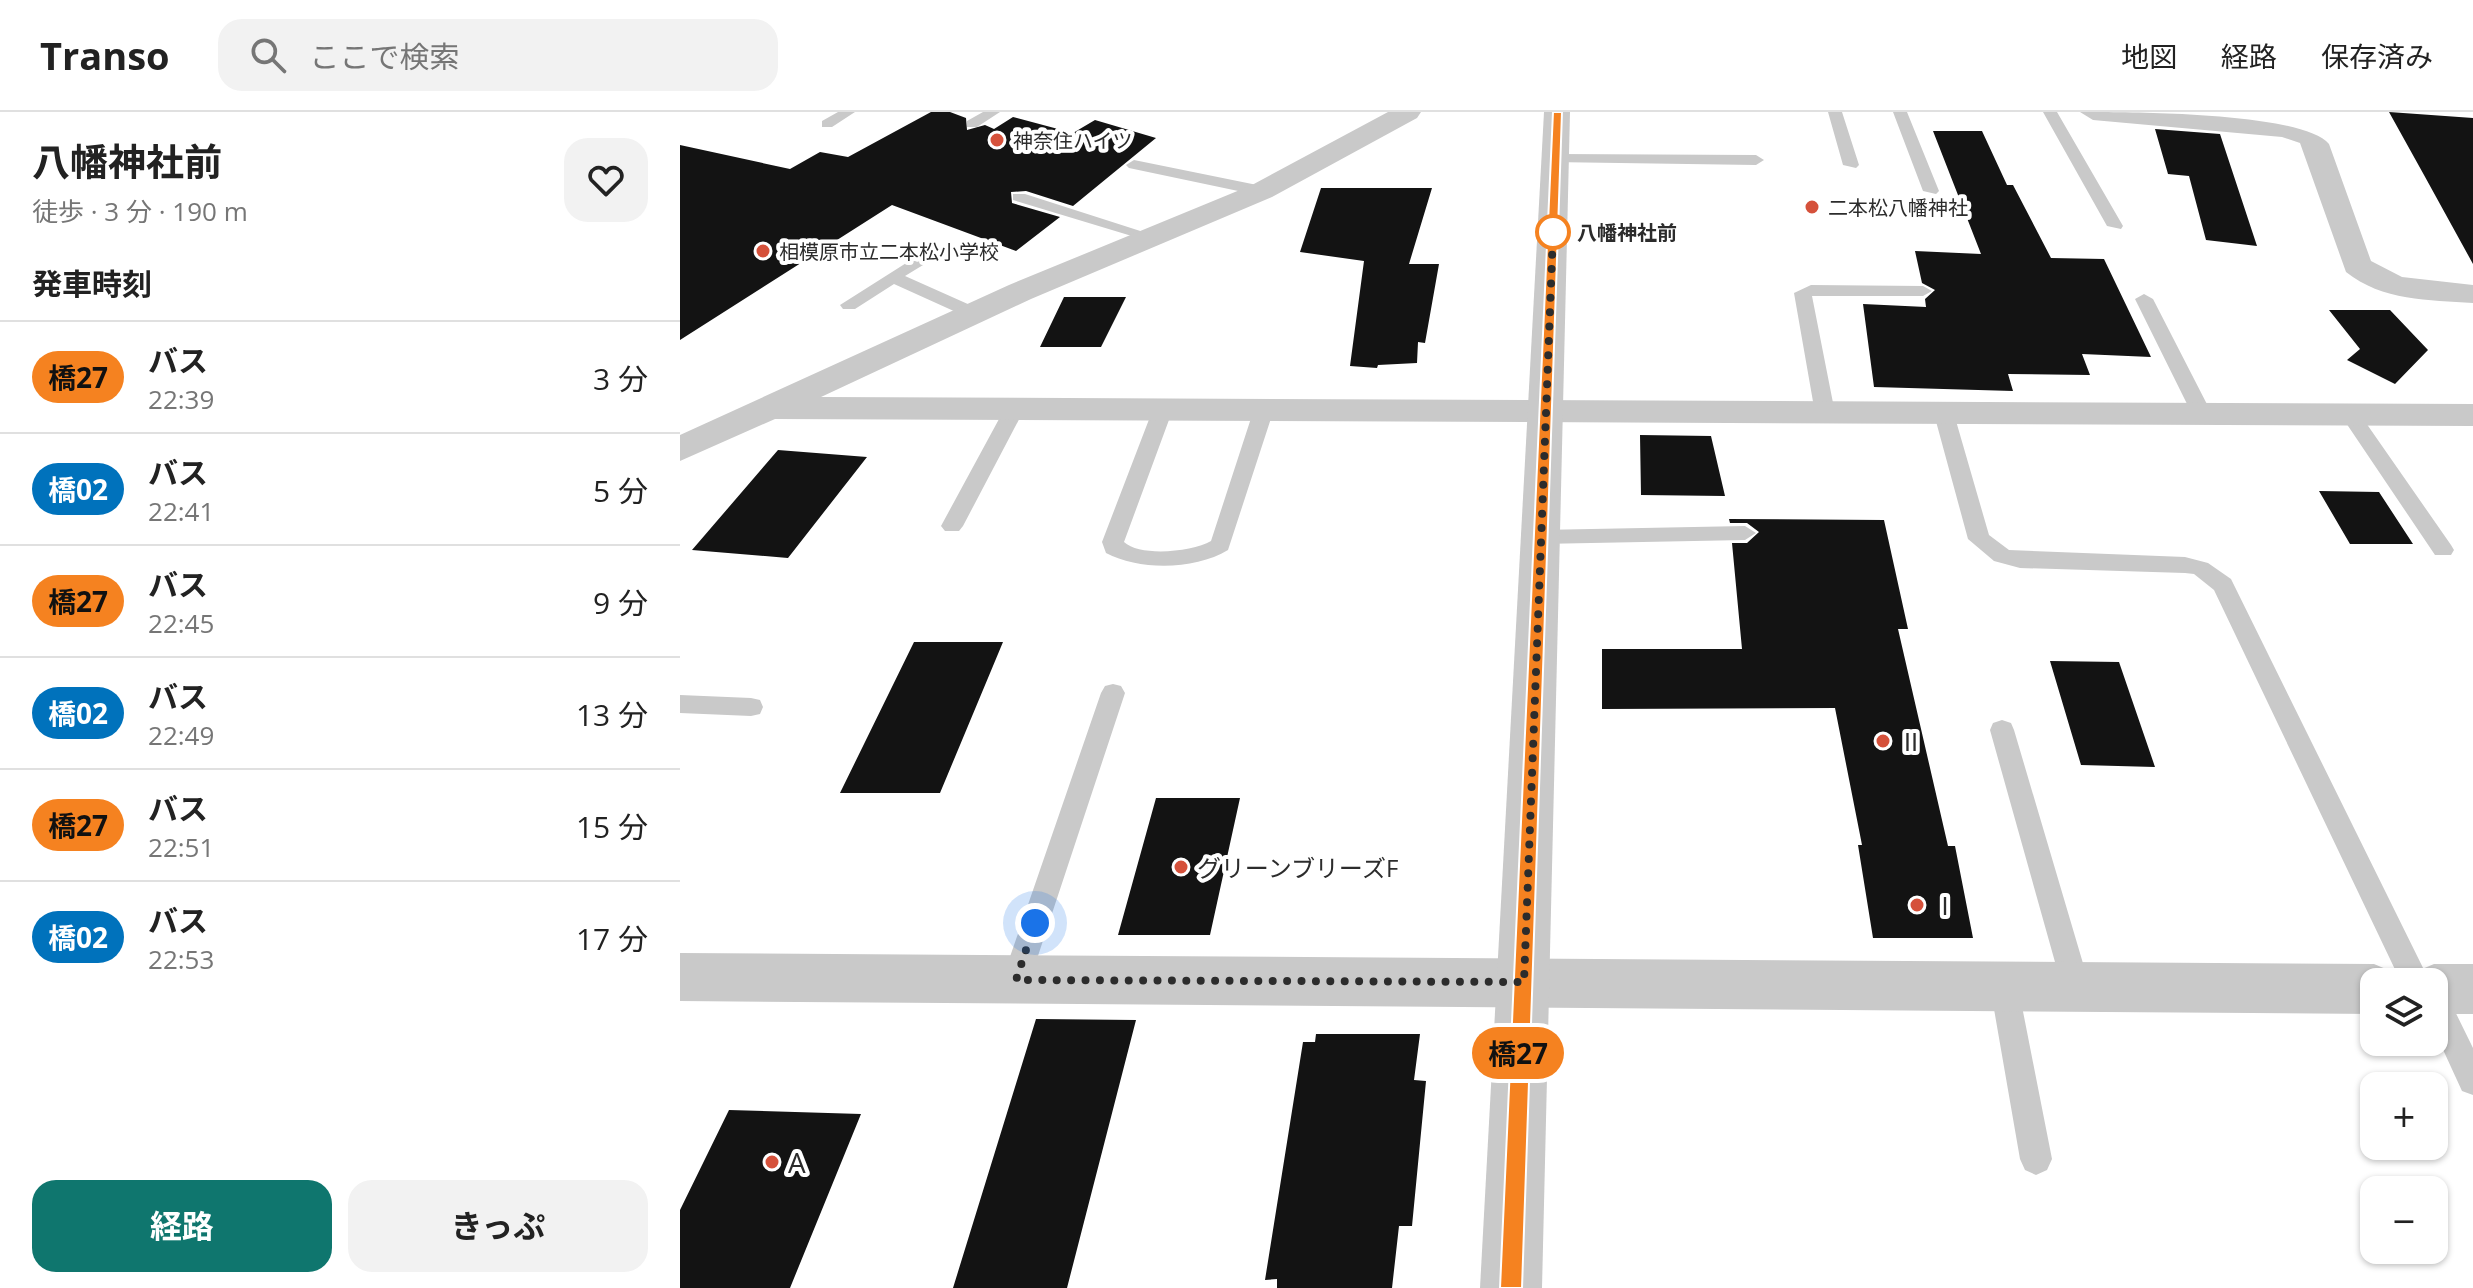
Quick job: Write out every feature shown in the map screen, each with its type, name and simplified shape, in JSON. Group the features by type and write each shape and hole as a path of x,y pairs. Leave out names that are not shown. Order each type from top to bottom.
{"street":[{"path":"1511,1288 1557,112"},
{"path":"2093,112 2146,114 2285,129 2309,137 2315,144 2357,265 2365,274 2391,284 2473,294"},
{"path":"680,449 973,313 1262,191 1395,114"},
{"path":"764,408 2473,415"},
{"path":"680,977 2360,989"},
{"path":"2448,989 2473,989"}],"lane":[{"path":"827,124 848,112"},
{"path":"972,124 993,112"},
{"path":"1835,112 1851,165"},
{"path":"1900,112 1931,191"},
{"path":"2050,112 2115,226"},
{"path":"1556,159 1756,160"},
{"path":"1134,165 1262,191"},
{"path":"1019,197 1151,237"},
{"path":"849,305 922,258"},
{"path":"893,277 973,313"},
{"path":"1825,413 1803,293 1811,290 1923,291"},
{"path":"2144,299 2202,414"},
{"path":"952,526 1015,408"},
{"path":"1163,409 1113,542 1114,548 1126,554 1197,557 1220,545 1264,409"},
{"path":"1944,414 1979,539 1990,549 2020,560 2185,565 2200,568 2223,585 2409,968"},
{"path":"2350,414 2443,550"},
{"path":"1540,537 1745,533"},
{"path":"1016,980 1113,693"},
{"path":"680,704 751,707"},
{"path":"2002,730 2076,987"},
{"path":"2004,986 2036,1159"},
{"path":"2448,1028 2473,1080"}],"building":[{"path":"931,112 950,112 966,118 967,130 985,125 994,129 1013,117 1073,133 1095,120 1156,138 1073,206 1026,191 1011,192 1012,203 1060,217 1016,251 892,205 680,340 680,145 790,169 820,152 848,157"},
{"path":"2389,112 2473,118 2473,264 2424,175"},
{"path":"2155,129 2220,134 2257,246 2206,240 2189,176 2168,174"},
{"path":"1933,131 1982,131 2007,185 2013,185 2051,258 2104,259 2151,357 2082,354 2090,375 2008,374 2013,391 1874,387 1863,304 1926,307 1925,299 1935,290 1922,283 1915,251 1981,254"},
{"path":"1321,188 1432,188 1409,264 1439,264 1425,343 1418,342 1417,363 1378,365 1377,368 1350,366 1364,261 1300,252"},
{"path":"1064,297 1126,297 1101,347 1040,347"},
{"path":"2329,310 2390,310 2428,350 2395,384 2347,360 2360,349"},
{"path":"1640,435 1711,436 1725,496 1641,495"},
{"path":"778,450 867,457 788,558 692,550"},
{"path":"2319,491 2379,492 2413,544 2350,544"},
{"path":"1729,519 1884,520 1908,629 1898,629 1948,846 1955,846 1973,938 1873,938 1858,845 1862,845 1835,708 1602,709 1602,649 1742,649 1732,543 1747,543 1759,532 1747,523 1730,523"},
{"path":"914,642 1003,642 940,793 840,793"},
{"path":"2050,661 2119,662 2155,767 2081,765"},
{"name":"グリーンブリーズF","path":"1156,798 1240,798 1210,935 1118,935"},
{"path":"1036,1019 1136,1020 1067,1288 953,1288"},
{"path":"1316,1034 1420,1034 1414,1080 1426,1081 1412,1226 1399,1226 1392,1288 1277,1288 1277,1279 1265,1280 1303,1042 1315,1042"},
{"name":"A","path":"729,1110 861,1114 790,1288 680,1288 680,1210"}],"bus line":[{"name":"橋27","path":"1511,1288 1557,112"}],"place":[{"name":"神奈住ハイツ","path":"997,140"},
{"name":"二本松八幡神社","path":"1812,207"},
{"name":"八幡神社前","path":"1553,232"},
{"name":"相模原市立二本松小学校","path":"763,251"},
{"name":"Ⅱ","path":"1883,741"},
{"name":"グリーンブリーズF","path":"1181,867"},
{"name":"Ⅰ","path":"1917,905"},
{"name":"A","path":"772,1162"}],"route":[{"path":"1035,923 1016,980 1524,982 1553,232"}]}
